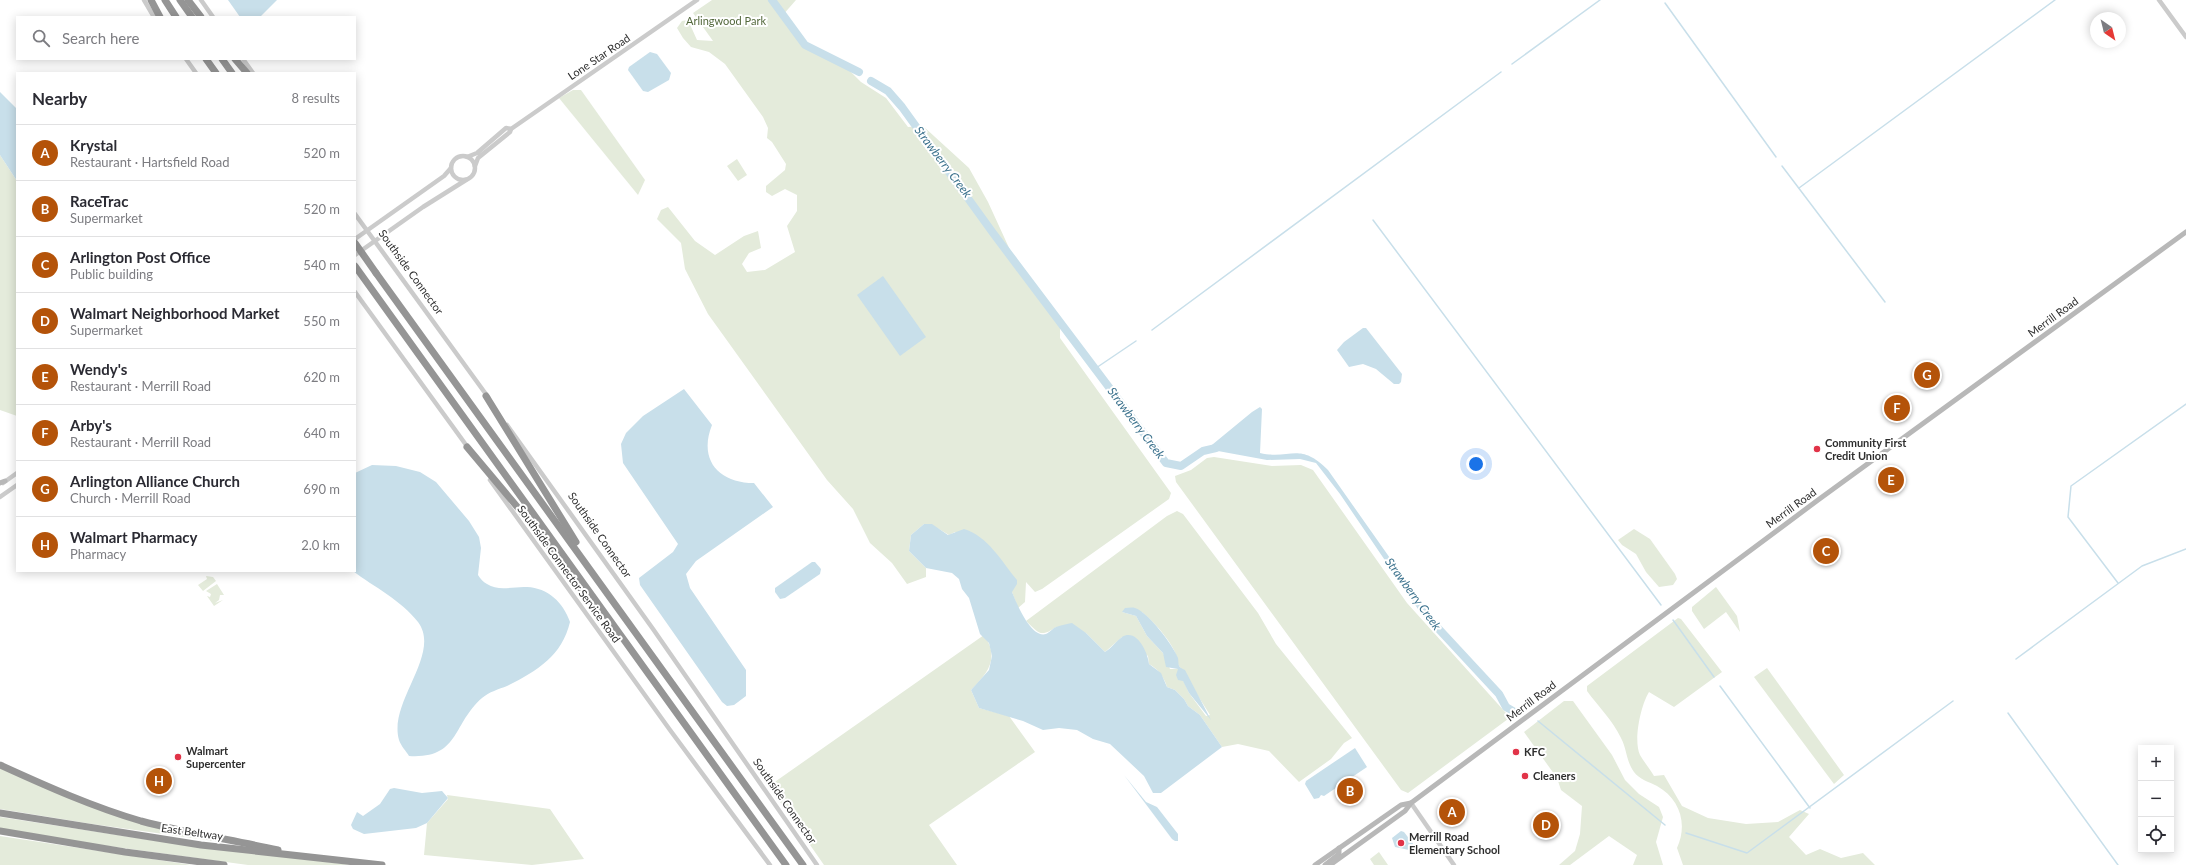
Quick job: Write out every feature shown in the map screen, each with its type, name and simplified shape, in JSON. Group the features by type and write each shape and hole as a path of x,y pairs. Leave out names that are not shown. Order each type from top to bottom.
{"highway":[{"path":"151,0 159,16"},
{"path":"165,0 175,16"},
{"path":"180,0 191,16"},
{"path":"188,0 200,16"},
{"path":"207,60 215,72"},
{"path":"223,60 231,72"},
{"path":"236,60 246,72"},
{"name":"Southside Connector","path":"356,244 803,865"},
{"path":"356,267 786,865"},
{"path":"486,396 580,549 585,562"},
{"path":"467,447 540,534 676,713"},
{"path":"0,765 86,802 140,820 316,858"},
{"name":"East Beltway","path":"0,813 194,844 382,865"},
{"path":"0,831 125,852 224,865"}],"main road":[{"name":"Merrill Road","path":"1330,865 1405,811 1410,803 1801,513 2186,232"},
{"name":"Merrill Road","path":"1315,865 1401,805 1410,803"},
{"path":"1325,865 1340,854 1339,848"}],"street":[{"path":"144,0 153,16"},
{"path":"201,0 212,16"},
{"name":"Lone Star Road","path":"475,166 478,158 510,132 511,129 697,0"},
{"path":"2159,0 2186,37"},
{"path":"187,60 195,72"},
{"path":"244,60 252,72"},
{"name":"Lone Star Road","path":"467,156 477,153 506,128 511,129"},
{"path":"356,238 444,176 451,168 455,158 467,156 472,160 475,166 472,175 466,180 452,187 356,254"},
{"path":"451,168 456,178 466,180"},
{"name":"Southside Connector","path":"356,215 652,628 817,865"},
{"name":"Southside Connector Service Road","path":"356,293 670,730 770,865"},
{"path":"2,483 16,474"},
{"path":"0,497 16,486"},
{"path":"1410,803 1454,865"}],"green space":[{"name":"Arlingwood Park","path":"712,0 796,0 782,16 806,48 850,71 861,82 886,98 908,127 923,126 969,168 988,202 1021,274 1060,327 1060,338 1171,493 1169,499 1042,589 1035,592 1026,582 1025,602 1018,608 1012,592 955,532 949,535 939,529 924,524 911,535 909,551 926,568 926,577 907,584 892,563 870,543 853,509 827,480 708,314 685,269 681,243 657,219 661,210 668,207 695,241 715,255 744,236 758,231 761,248 749,253 742,264 747,272 765,270 795,252 787,226 797,211 797,195 785,189 772,196 766,192 766,186 785,170 786,164 772,142 767,138 768,128 763,117 725,64 709,52 691,47 677,28 682,21 688,20 697,40 713,41 693,13"},
{"path":"573,90 581,90 645,180 638,195 559,98"},
{"path":"0,155 16,179 16,416 0,410"},
{"path":"737,159 747,175 738,181 727,166"},
{"path":"1214,457 1272,466 1301,465 1313,470 1407,603 1506,713 1508,719 1408,793 1401,790 1176,482 1175,476 1191,470 1207,458"},
{"path":"1177,511 1183,514 1258,613 1276,644 1352,738 1344,743 1331,759 1299,782 1269,751 1238,744 1222,747 1200,715 1188,706 1184,699 1175,690 1167,687 1160,674 1149,664 1148,656 1122,637 1105,652 1086,633 1056,627 1040,633 1026,621 1167,516","holes":["1122,612 1142,612 1159,628 1170,643 1177,657 1178,664 1210,715 1206,716 1189,693 1178,669 1170,669 1163,653 1147,636 1136,616"]},
{"path":"1634,529 1650,539 1675,574 1677,579 1673,585 1659,587 1646,572 1636,554 1622,545 1618,540"},
{"path":"206,576 213,577 216,581 203,591 198,585 207,579"},
{"path":"217,584 224,595 220,595 219,600 215,603 223,600 214,606 207,596 210,597 211,594 206,591"},
{"path":"1716,587 1737,616 1740,632 1726,612 1704,629 1692,611 1692,607"},
{"path":"1678,618 1681,619 1722,672 1674,707 1649,692 1643,705 1637,741 1640,755 1654,776 1664,775 1682,806 1708,818 1746,824 1778,822 1800,810 1809,814 1789,837 1806,855 1820,849 1841,858 1863,853 1875,865 1683,865 1677,848 1682,830 1682,821 1676,805 1665,791 1641,778 1634,772 1629,764 1623,742 1618,732 1587,691 1587,686"},
{"path":"984,635 989,643 991,651 990,665 987,671 971,690 979,708 1009,716 1035,752 929,825 957,865 824,865 769,786"},
{"path":"1767,668 1844,775 1834,784 1754,677"},
{"path":"1564,701 1573,701 1612,755 1625,780 1639,794 1659,807 1663,817 1656,842 1663,865 1633,865 1637,855 1609,836 1570,865 1559,865 1575,851 1580,834 1582,806 1561,790 1557,778 1524,732"},
{"path":"0,767 78,801 221,840 221,842 92,824 0,809"},
{"path":"447,795 550,809 584,859 532,865 424,855 427,823 448,799"},
{"path":"0,817 157,841 351,865 248,865 93,844 0,829"},
{"path":"0,836 192,865 0,865"},
{"path":"1379,852 1388,865 1374,865 1370,859"}],"water":[{"path":"228,0 277,0 261,16 239,16"},
{"path":"650,52 657,54 671,73 669,80 648,92 643,91 628,70 629,67"},
{"path":"0,92 16,108 16,179 0,155"},
{"path":"883,276 926,337 900,356 857,295"},
{"path":"1363,328 1366,328 1402,374 1401,382 1399,384 1394,384 1376,369 1363,364 1349,367 1337,350 1344,342"},
{"path":"684,389 712,425 708,438 708,449 710,459 715,467 722,474 731,479 754,483 773,507 696,561 686,574 690,588 746,670 746,696 734,705 727,706 722,702 640,585 639,578 673,552 678,544 623,463 621,444 626,433 643,416"},
{"path":"1260,407 1262,409 1260,453 1280,455 1295,453 1310,456 1328,470 1442,632 1434,627 1420,612 1340,494 1316,463 1300,459 1267,460 1207,449"},
{"path":"372,465 396,466 420,472 436,482 469,521 479,537 481,548 478,575 482,580 496,588 527,587 542,590 554,597 559,602 570,622 561,644 547,661 507,686 491,692 482,698 472,708 447,746 438,752 426,755 409,756 399,740 398,725 401,710 420,663 424,649 424,635 418,622 404,607 354,572 356,572 356,473"},
{"path":"924,524 932,524 948,535 964,529 973,532 987,543 1017,580 1017,584 1012,592 1014,597 1025,619 1035,631 1040,634 1046,634 1056,627 1072,623 1086,633 1105,652 1122,637 1127,635 1137,639 1144,648 1149,664 1161,673 1167,687 1175,690 1184,699 1188,706 1200,715 1222,747 1161,793 1153,793 1144,776 1110,744 1093,739 1077,730 1059,728 1043,730 1023,721 979,708 971,690 989,670 992,656 989,643 980,634 969,598 962,589 959,579 952,573 926,568 909,551 911,535"},
{"path":"812,562 815,562 821,569 820,574 785,598 780,599 775,592 775,588"},
{"path":"1125,608 1134,608 1140,611 1153,622 1166,638 1178,658 1180,666 1185,670 1211,720 1189,693 1183,681 1178,680 1176,675 1178,669 1166,667 1163,653 1147,636 1136,616 1122,612"},
{"path":"1355,748 1367,767 1324,796 1321,795 1319,798 1314,799 1305,784 1306,781"},
{"path":"1124,775 1146,802 1157,807 1178,834 1178,841 1172,839"},
{"path":"394,788 422,793 442,791 448,798 427,823 416,828 364,834 353,829 351,825 357,812 363,816 380,804 390,789"},
{"path":"1401,831 1404,832 1414,845 1414,848 1409,850 1395,847 1392,838"}],"waterway":[{"name":"Strawberry Creek","path":"772,0 805,45 859,72"},
{"path":"1512,64 1600,0"},
{"path":"1799,188 2055,0"},
{"path":"1665,3 1776,157"},
{"path":"1152,330 1501,72"},
{"name":"Strawberry Creek","path":"871,81 888,91 902,107 993,233 1166,463 1181,466 1203,451 1216,448"},
{"path":"1782,166 1885,302"},
{"path":"1373,220 1661,605"},
{"path":"1096,368 1136,341"},
{"path":"2118,583 2068,517 2071,486 2186,404"},
{"path":"2016,659 2142,566 2186,549"},
{"path":"1673,620 1714,677"},
{"name":"Strawberry Creek","path":"1435,625 1499,694 1506,707 1516,713"},
{"path":"1720,686 1810,808"},
{"path":"1686,833 1747,853 1953,701"},
{"path":"2008,713 2118,865"},
{"name":"Strawberry Creek","path":"1538,721 1665,825"}],"place":[{"name":"Arlington Alliance Church","path":"1927,375"},
{"name":"Arby's","path":"1897,408"},
{"name":"Community First Credit Union","path":"1817,449"},
{"name":"Wendy's","path":"1891,480"},
{"name":"Arlington Post Office","path":"1826,551"},
{"name":"KFC","path":"1516,752"},
{"name":"Walmart Supercenter","path":"178,757"},
{"name":"Cleaners","path":"1525,776"},
{"name":"Walmart Pharmacy","path":"159,781"},
{"name":"RaceTrac","path":"1350,791"},
{"name":"Krystal","path":"1452,812"},
{"name":"Walmart Neighborhood Market","path":"1546,825"},
{"name":"Merrill Road Elementary School","path":"1401,843"}]}
